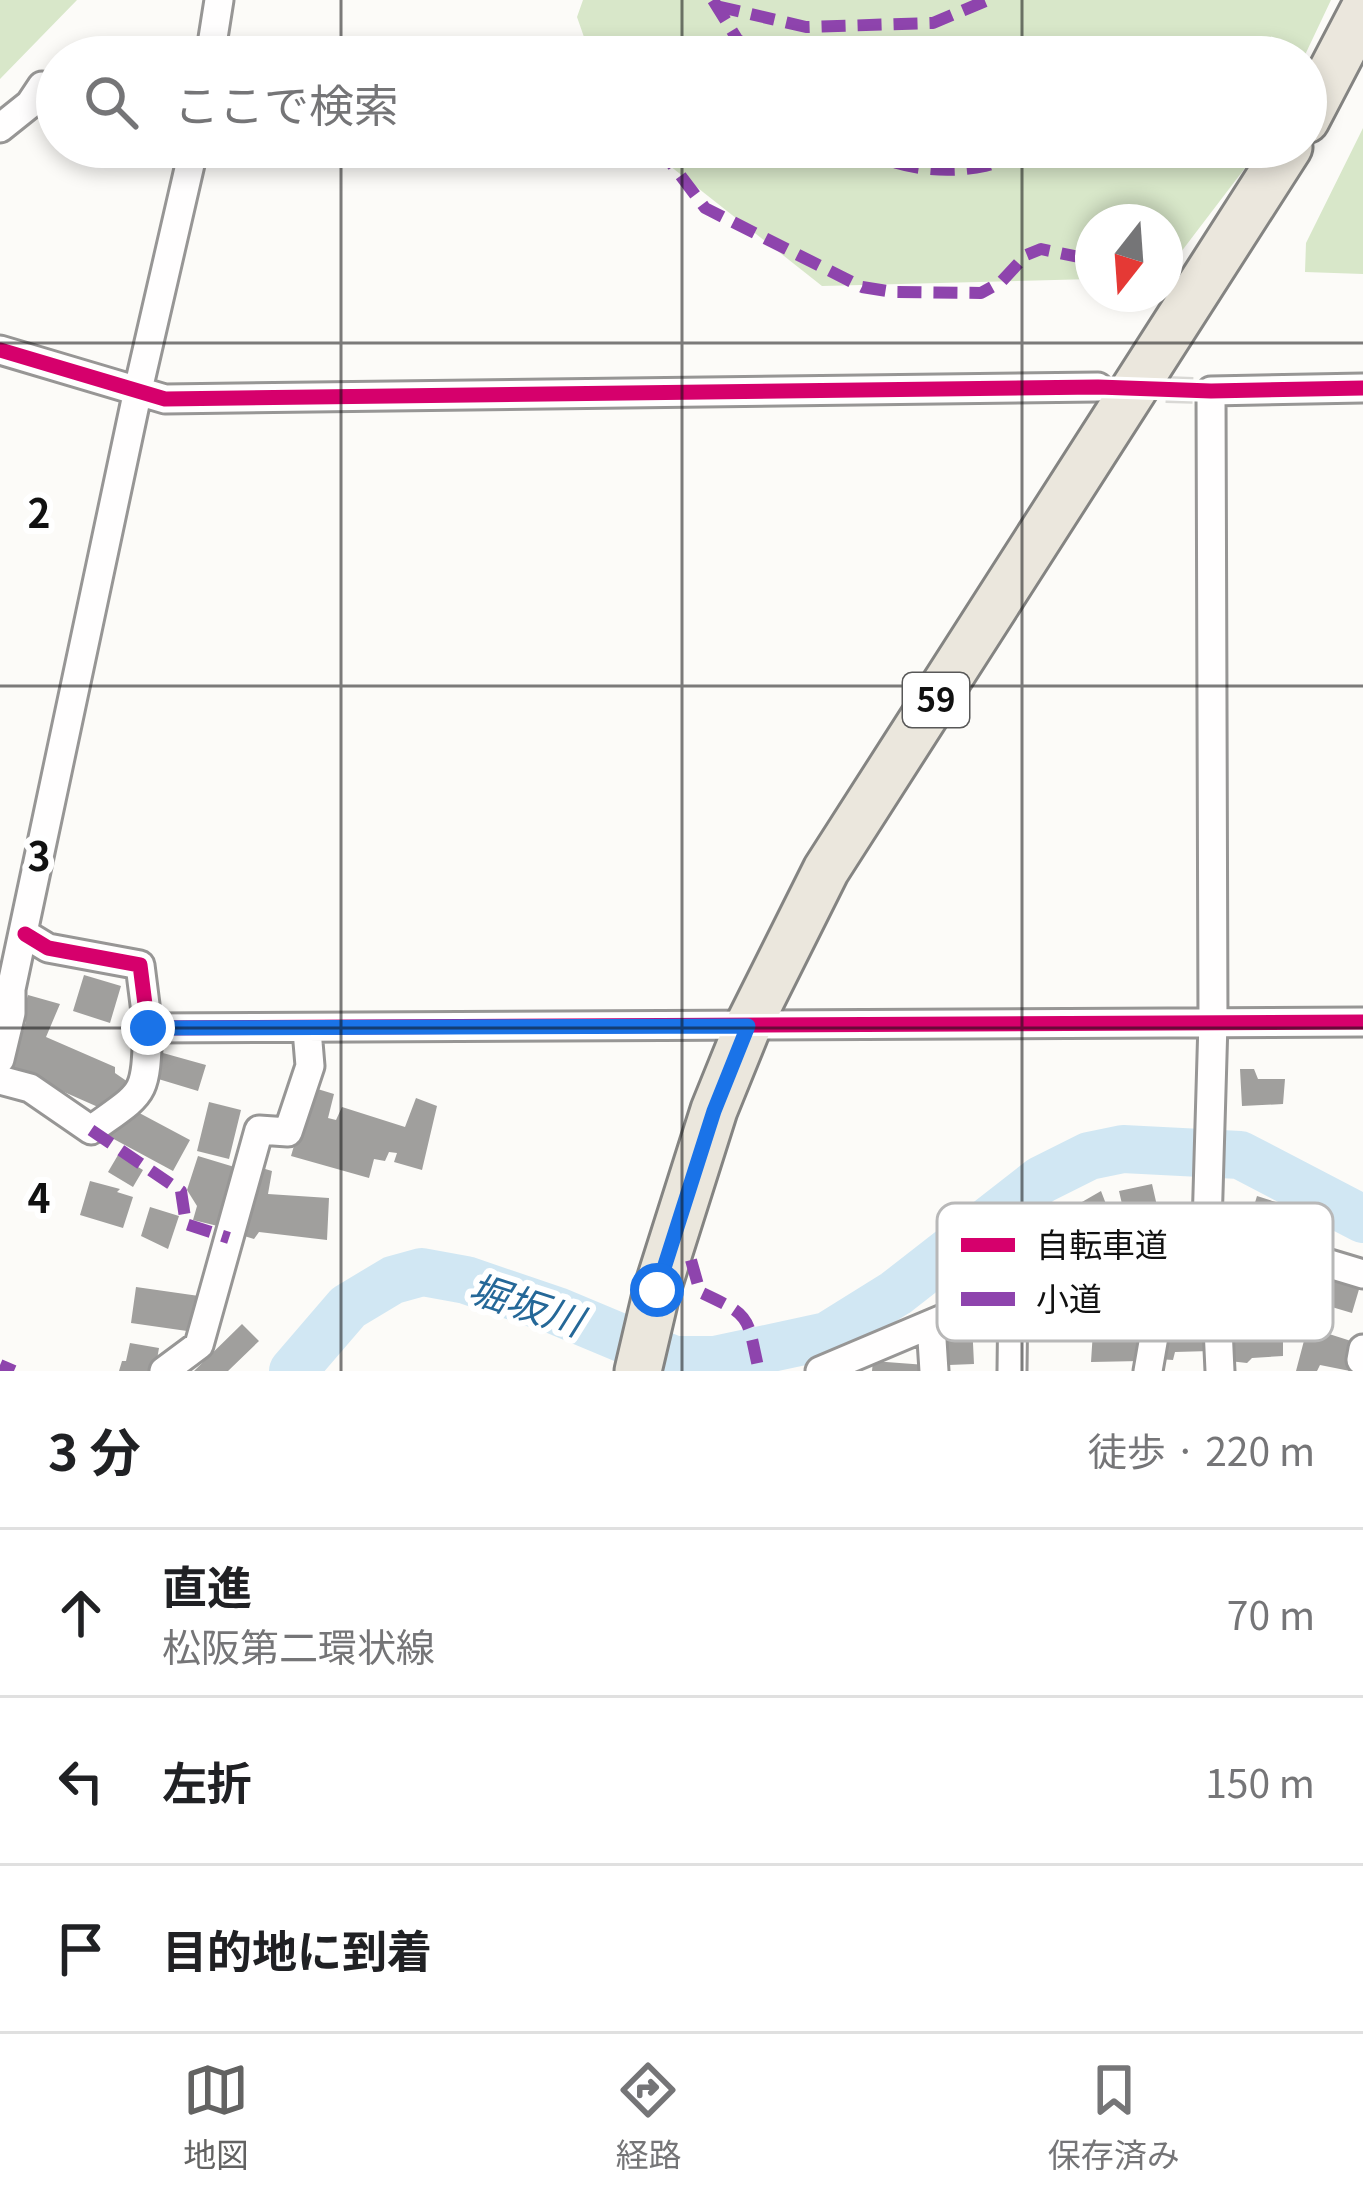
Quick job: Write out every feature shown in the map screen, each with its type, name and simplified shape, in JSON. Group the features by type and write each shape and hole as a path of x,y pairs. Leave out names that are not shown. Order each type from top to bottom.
{"main road":[{"path":"1327,79 1363,11"},
{"name":"59","path":"638,1370 657,1290 714,1111 748,1026 826,870 1276,168"}],"street":[{"path":"214,36 220,0"},
{"path":"0,128 36,95"},
{"path":"0,1059 11,1013 5,989 25,934 189,168"},
{"path":"0,350 165,399 1098,387"},
{"path":"1208,1203 1214,1022 1211,392 1363,388"},
{"path":"0,1080 30,1088 91,1130 140,1094 146,1073 148,1028 140,964 48,947 25,934"},
{"path":"148,1028 1363,1022"},
{"path":"164,1371 199,1345 259,1130 288,1132 310,1066 307,1030"},
{"path":"1333,1265 1363,1274"},
{"path":"820,1371 937,1321"},
{"path":"931,1324 934,1371"},
{"path":"1012,1341 1012,1371"},
{"path":"1148,1371 1153,1341"},
{"path":"1219,1341 1220,1371"}],"green space":[{"path":"0,0 77,0 42,36 36,36 36,42 0,79"},
{"path":"583,0 1331,0 1314,36 584,36 577,17"},
{"path":"1363,128 1363,274 1305,272 1306,243"},
{"path":"673,168 1245,168 1183,249 1183,204 1075,204 1075,279 822,286"}],"building":[{"path":"84,975 121,986 110,1023 73,1011"},
{"path":"28,995 60,1004 46,1037 115,1067 115,1073 128,1082 107,1105 98,1107 12,1069"},
{"path":"163,1053 206,1065 198,1091 155,1078"},
{"path":"1240,1069 1254,1069 1258,1079 1285,1079 1283,1104 1242,1106"},
{"path":"311,1087 334,1094 328,1118 336,1120 342,1107 405,1127 416,1098 437,1106 422,1170 394,1162 397,1153 389,1152 385,1161 374,1159 369,1178 291,1156"},
{"path":"209,1102 241,1110 229,1159 197,1151"},
{"path":"130,1108 190,1140 173,1171 110,1137 113,1124"},
{"path":"118,1155 143,1170 133,1187 108,1172"},
{"path":"198,1156 241,1169 226,1228 193,1220 197,1206 187,1190"},
{"path":"255,1166 272,1171 268,1194 329,1198 327,1240 259,1232 254,1239 241,1235"},
{"path":"90,1181 133,1197 123,1228 80,1215"},
{"path":"1152,1184 1156,1203 1122,1203 1119,1191"},
{"path":"1101,1191 1106,1203 1080,1203"},
{"path":"150,1207 179,1216 168,1249 141,1236"},
{"path":"1333,1278 1360,1286 1352,1313 1333,1307"},
{"path":"136,1287 199,1296 194,1332 131,1323"},
{"path":"242,1324 259,1341 228,1371 194,1371"},
{"path":"1333,1335 1351,1341 1350,1371 1320,1365 1317,1371 1296,1371 1304,1341 1333,1341"},
{"path":"948,1341 973,1341 974,1364 949,1365"},
{"path":"1092,1341 1139,1341 1140,1361 1091,1362"},
{"path":"1160,1341 1210,1341 1210,1351 1175,1352 1173,1360 1158,1359"},
{"path":"1229,1341 1283,1341 1283,1356 1252,1358 1247,1363 1229,1361"},
{"path":"130,1343 159,1348 155,1371 119,1371"},
{"path":"873,1361 926,1365 926,1371 872,1371"}],"waterway":[{"name":"堀坂川","path":"1011,1203 1041,1180 1089,1156 1123,1149 1240,1155 1332,1203"},
{"name":"堀坂川","path":"1333,1203 1363,1219"},
{"name":"堀坂川","path":"293,1371 348,1307 393,1280 422,1272 466,1280 557,1311 674,1360 715,1360 827,1336 937,1261"}],"tunnel":[{"path":"1125,388 1211,391"}],"marked path":[{"path":"713,0 735,36"},
{"path":"716,6 806,27 933,23 988,0"},
{"path":"675,168 705,208 862,287 981,293 1001,282 1026,255 1041,249 1075,256"},
{"path":"922,168 970,168"},
{"path":"91,1130 181,1191 186,1224 229,1238"},
{"path":"691,1260 700,1292 744,1320 759,1371"},
{"path":"0,1365 14,1371"}],"cycle path":[{"path":"0,350 165,399 1363,388"},
{"path":"25,934 48,948 140,965 148,1028 1363,1022"}],"route":[{"path":"148,1028 748,1026 714,1111 657,1290"}]}
